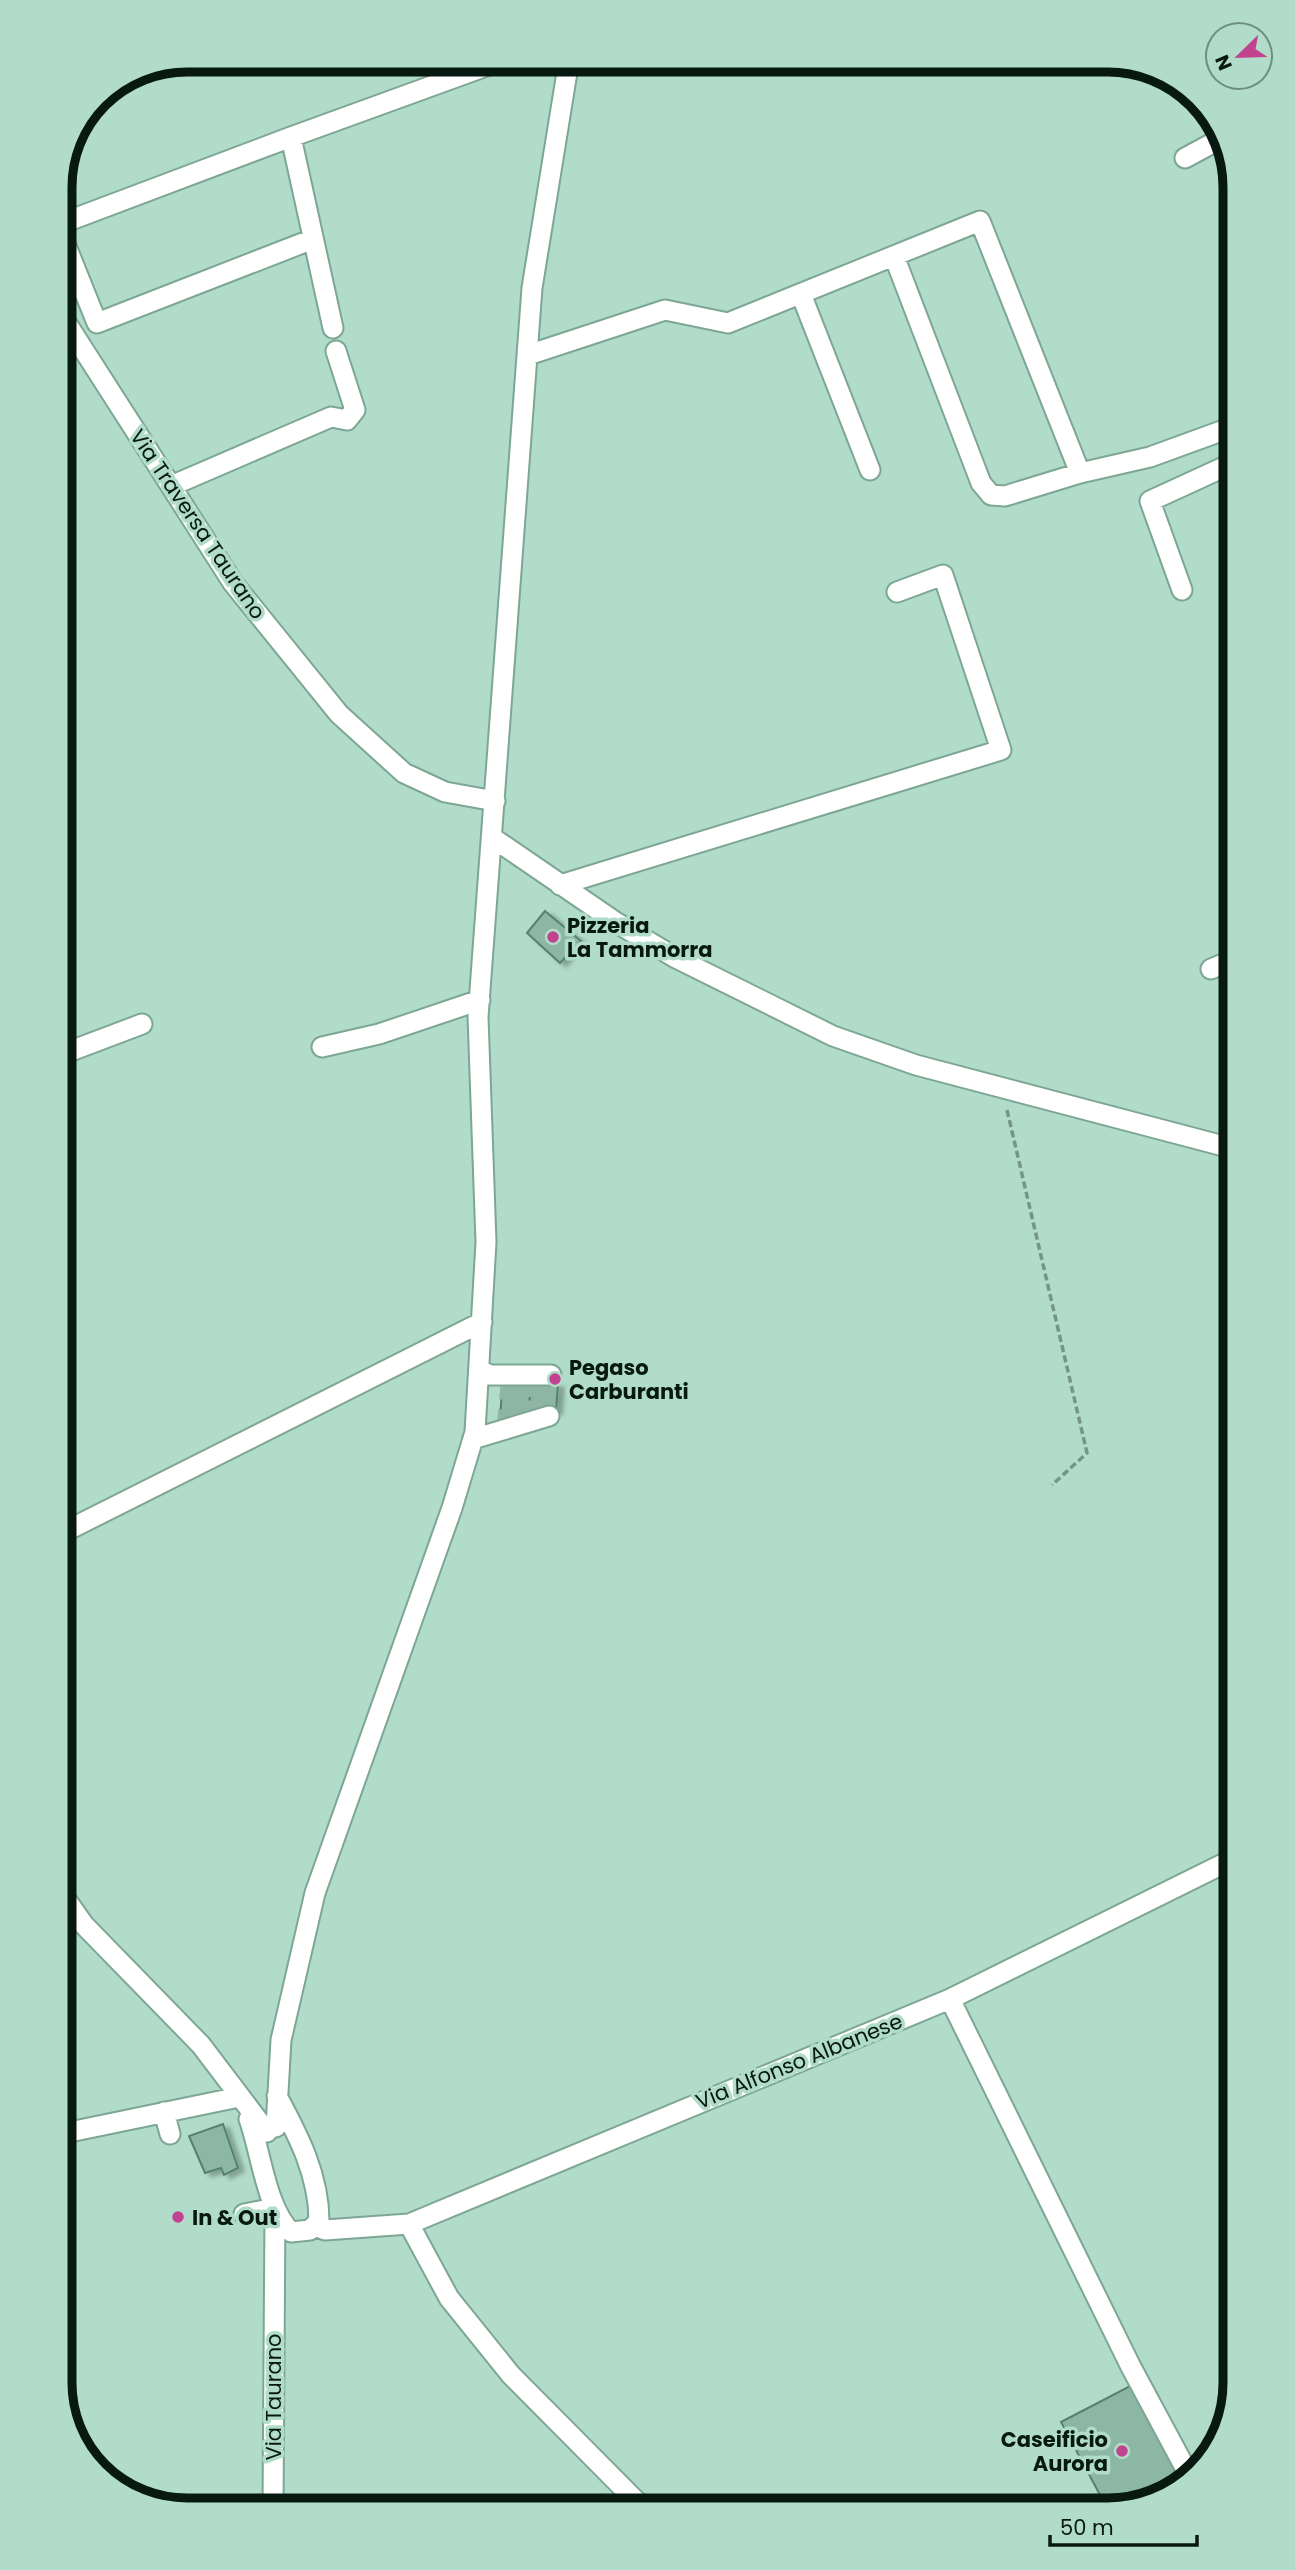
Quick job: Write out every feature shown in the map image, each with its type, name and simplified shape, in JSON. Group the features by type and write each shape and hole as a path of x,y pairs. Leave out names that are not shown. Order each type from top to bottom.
{"street":[{"path":"72,219 470,72"},
{"path":"277,2091 303,2142 319,2205 319,2221 308,2230 291,2232 275,2208 267,2134 277,2091 281,2040 316,1893 452,1508 473,1439 486,1242 480,1000 495,905 495,801 532,288 567,72"},
{"path":"291,137 333,328"},
{"path":"1185,158 1214,142"},
{"path":"528,355 665,310 728,323 980,221 1080,472"},
{"path":"72,261 97,323 313,239"},
{"path":"894,256 981,483 991,495 1005,496 1080,472 1150,457 1223,431"},
{"path":"801,294 870,470"},
{"name":"Via Traversa Taurano","path":"72,332 233,583 339,714 404,773 445,792 495,801"},
{"path":"171,486 331,417 347,419 355,410 336,351"},
{"path":"1182,590 1150,501 1223,467"},
{"path":"560,885 1001,750 943,575 897,592"},
{"path":"493,838 560,885 676,958 832,1036 916,1065 1223,1146"},
{"path":"1211,969 1223,964"},
{"path":"322,1047 412,1025 480,1000"},
{"path":"72,1050 142,1024"},
{"path":"72,1528 482,1322"},
{"path":"479,1370 490,1375 551,1375"},
{"path":"473,1439 549,1416"},
{"name":"Via Alfonso Albanese","path":"308,2230 409,2224 950,1999 1223,1864"},
{"path":"72,1908 84,1925 201,2045 267,2134"},
{"path":"950,1999 1131,2367 1185,2468"},
{"path":"72,2131 164,2112 261,2098 277,2091"},
{"path":"164,2112 170,2134"},
{"path":"267,2134 286,2126 297,2133"},
{"path":"319,2205 350,2228"},
{"path":"244,2214 275,2208"},
{"name":"Via Taurano","path":"273,2498 275,2208"},
{"path":"409,2224 449,2298 510,2375 633,2498"},
{"name":"Via Taurano","path":"274,2283 280,2264 308,2230"}],"path":[{"path":"1009,1091 1087,1453 1052,1485"}],"building":[{"name":"Pizzeria La Tammorra","path":"545,911 581,941 560,963 527,933"},
{"path":"531,1383 558,1384 556,1411 529,1409"},
{"path":"502,1391 530,1394 528,1420 500,1417"},
{"path":"223,2124 238,2168 224,2175 221,2168 205,2173 189,2136"},
{"name":"Caseificio Aurora","path":"1132,2385 1179,2473 1166,2483 1131,2496 1102,2498 1061,2422"}],"tunnel":[{"path":"506,1429 511,1375"},
{"path":"519,1425 525,1375"},
{"path":"535,1420 539,1375"}],"place":[{"name":"Pizzeria La Tammorra","path":"553,937"},
{"name":"Pegaso Carburanti","path":"555,1379"},
{"name":"In & Out","path":"178,2217"},
{"name":"Caseificio Aurora","path":"1122,2451"}]}
